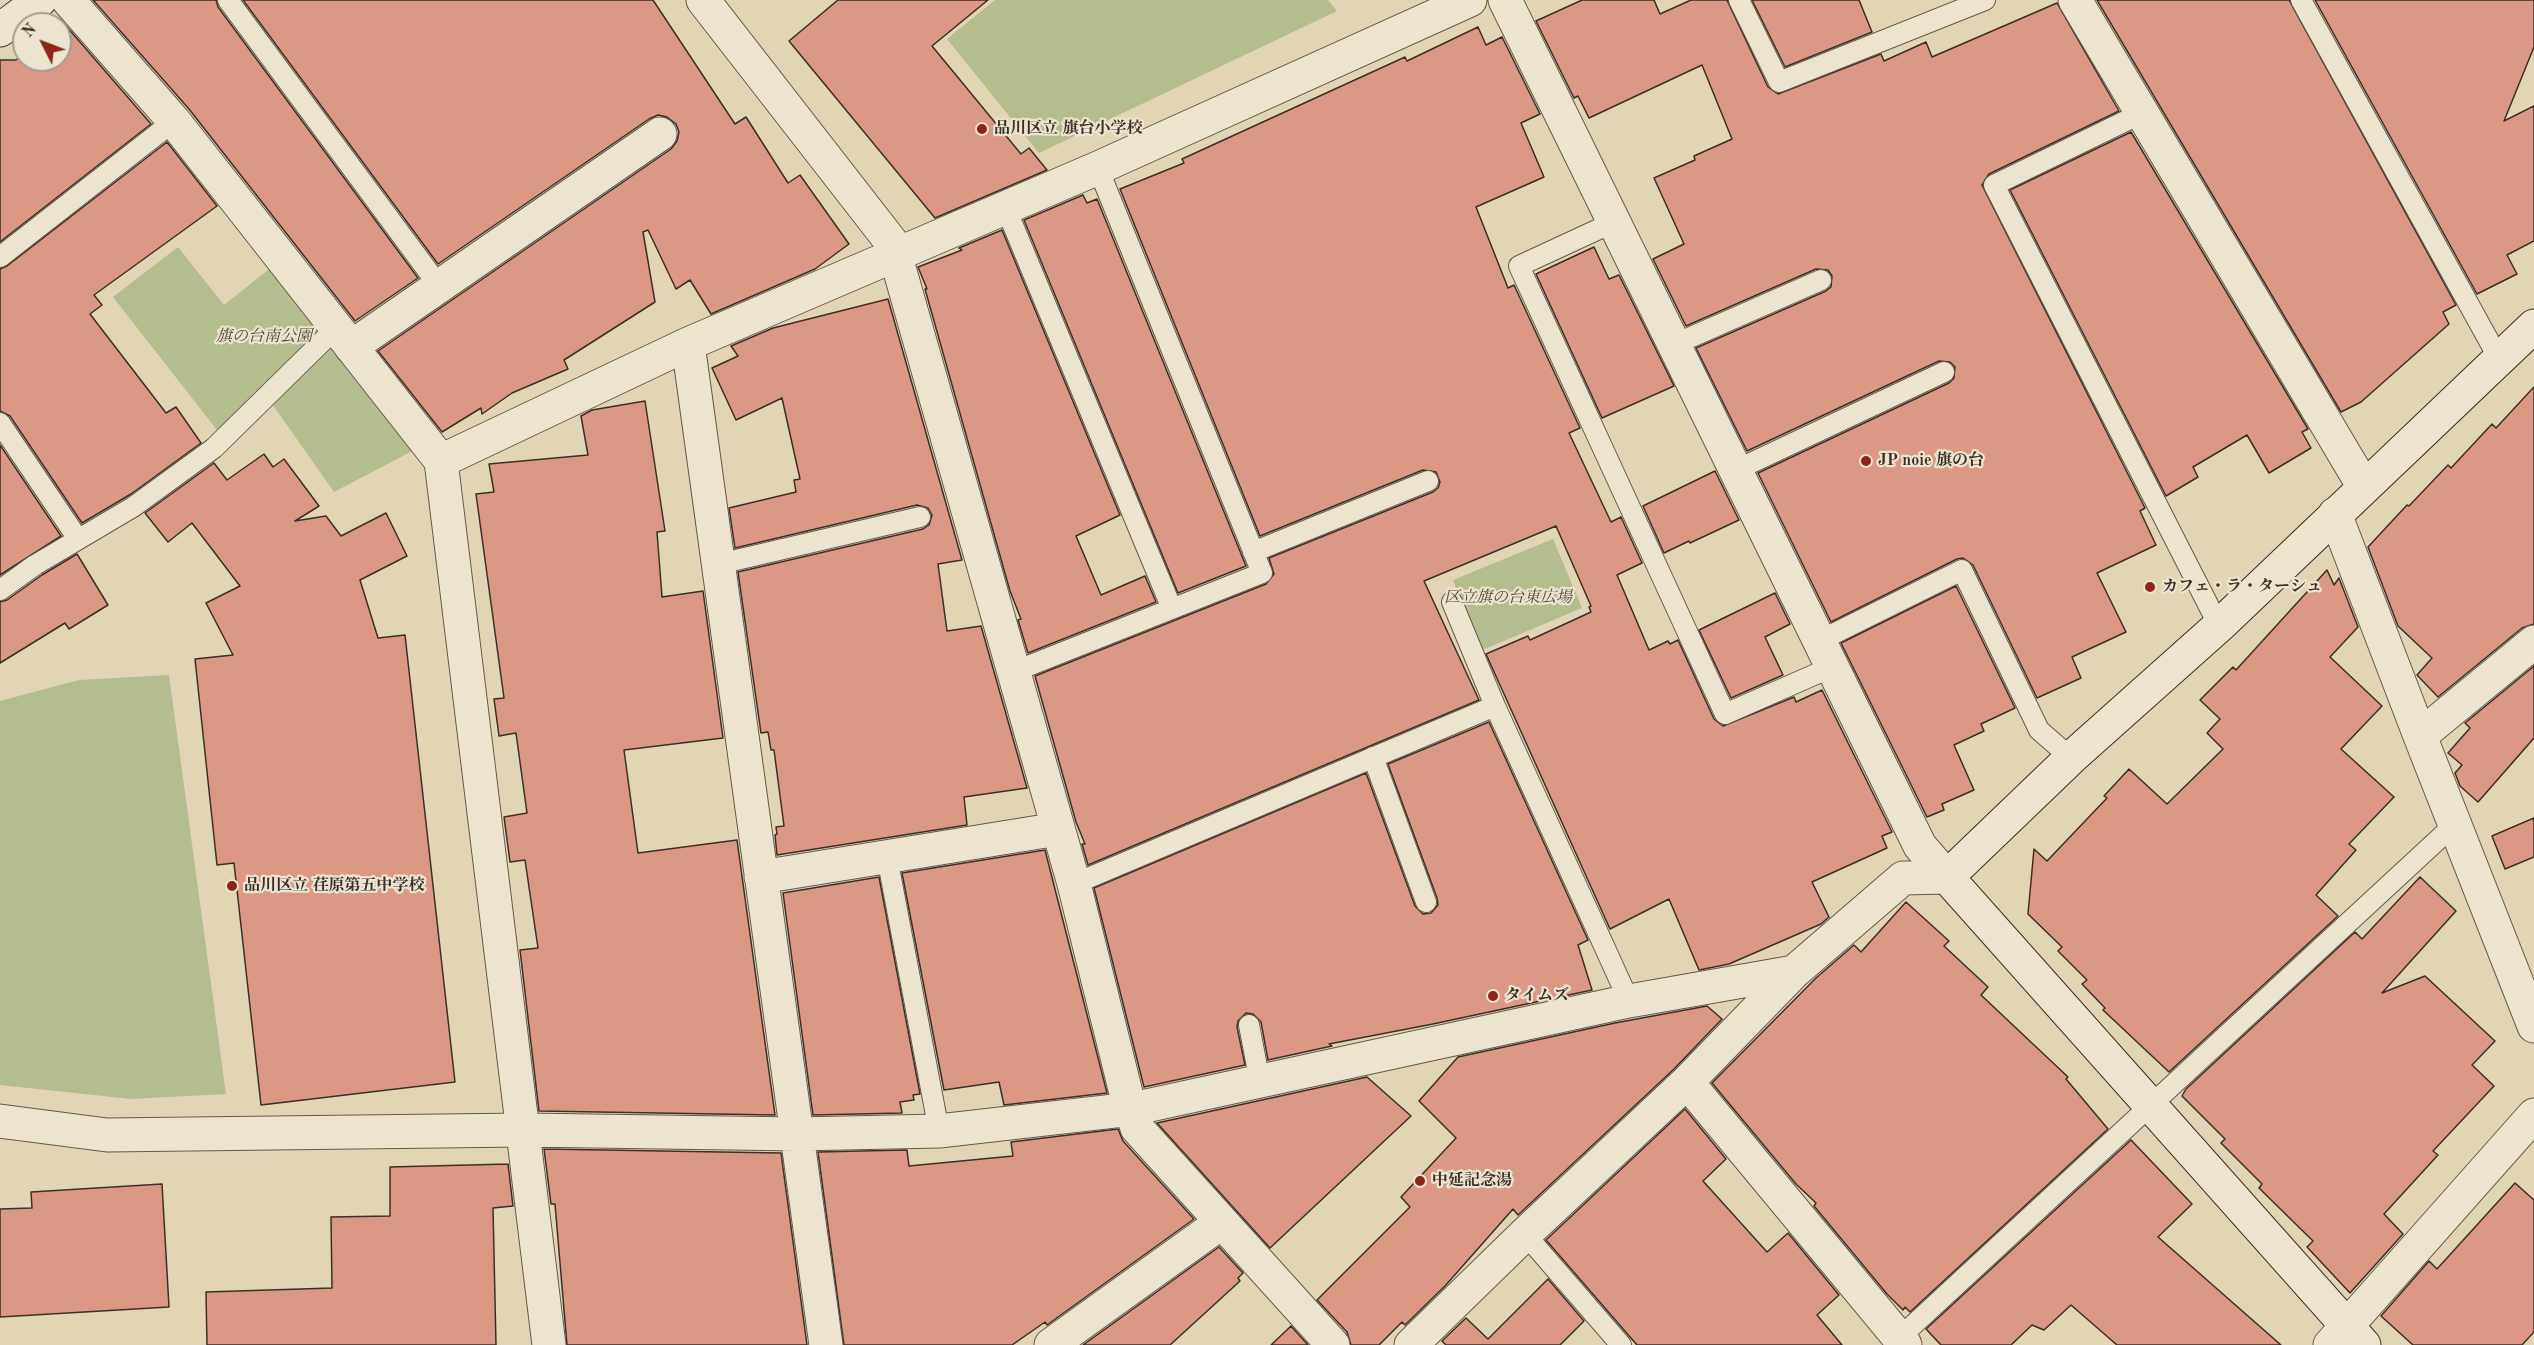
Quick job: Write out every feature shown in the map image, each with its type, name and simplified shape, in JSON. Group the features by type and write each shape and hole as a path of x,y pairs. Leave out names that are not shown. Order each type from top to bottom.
{"street":[{"path":"0,30 40,0"},
{"path":"68,0 174,121 441,461 549,1345"},
{"path":"703,0 892,243 1074,884 1126,1093 1137,1128 1333,1345"},
{"path":"441,461 688,344 1098,168 1470,0"},
{"path":"1505,0 1734,471 1920,846 2150,1106 2347,1339 2534,1115"},
{"path":"2075,0 2364,487"},
{"path":"344,337 439,286 660,134"},
{"path":"1411,1345 1687,1082 1794,972 1903,878 1947,877 2071,759 2219,626 2534,326"},
{"path":"688,344 826,1345"},
{"path":"2336,514 2534,1026"},
{"path":"2420,736 2534,642"},
{"path":"761,877 1058,829"},
{"path":"0,1121 107,1136 524,1130 797,1134 939,1131 1132,1109 1629,1001 1794,972"},
{"path":"1687,1082 1902,1342"},
{"path":"1051,1345 1222,1222"}],"lane":[{"path":"228,0 439,286"},
{"path":"1739,0 1779,82 1985,0"},
{"path":"2301,0 2499,358"},
{"path":"2142,113 1995,185 2219,626"},
{"path":"0,257 174,121"},
{"path":"1013,672 1262,573 1098,168"},
{"path":"1005,206 1172,609"},
{"path":"1614,222 1519,266 1725,714 1962,570 2039,730 2071,759"},
{"path":"1673,345 1821,280"},
{"path":"0,590 133,507 214,448 344,337"},
{"path":"1734,471 1944,372"},
{"path":"0,423 78,540"},
{"path":"1253,552 1428,481"},
{"path":"719,564 920,517"},
{"path":"1452,602 1495,706 1629,1001"},
{"path":"1074,884 1495,706"},
{"path":"1373,757 1426,902"},
{"path":"1902,1342 2150,1106 2456,823"},
{"path":"887,857 939,1131"},
{"path":"1249,1025 1260,1082"},
{"path":"1525,1234 1621,1345"}],"green space":[{"path":"995,0 1328,0 1337,11 1039,153 947,39"},
{"name":"旗の台南公園","path":"178,247 224,305 273,266 418,448 334,492 261,388 217,430 113,297"},
{"name":"区立旗の台東広場","path":"1553,539 1582,608 1480,651 1453,580"},
{"path":"169,675 226,1094 131,1099 0,1085 0,701 79,680"}],"building":[{"path":"93,0 216,0 218,7 418,278 355,321 189,109"},
{"path":"243,0 653,0 735,124 746,117 788,183 800,175 849,244 815,269 711,314 690,280 676,289 648,230 643,232 655,302 564,360 568,369 512,393 482,414 481,408 442,432 378,351 671,149 677,141 679,132 676,124 667,117 658,115 649,119 438,264"},
{"path":"838,0 988,0 932,46 1021,154 1029,148 1047,170 935,218 789,41"},
{"path":"1582,0 1654,0 1660,14 1691,0 1727,0 1768,87 1778,94 1881,54 1884,61 1926,42 1932,57 2057,3 2119,111 1989,174 1982,185 2145,508 2140,511 2156,545 2097,573 2126,632 2072,657 2081,678 2037,698 1973,565 1963,558 1831,622 1758,473 1949,383 1954,378 1955,367 1950,362 1939,361 1747,451 1696,348 1826,291 1831,287 1832,276 1828,270 1816,269 1686,326 1653,259 1684,244 1654,178 1695,160 1694,156 1732,139 1702,65 1589,118 1578,96 1574,98 1536,21"},
{"path":"1752,0 1859,0 1872,32 1785,67"},
{"path":"2097,0 2289,0 2456,305 2443,312 2449,324 2361,402 2341,412"},
{"path":"2315,0 2534,0 2534,47 2504,121 2534,106 2534,241 2507,255 2517,274 2477,294"},
{"path":"1478,27 1486,45 1502,37 1540,114 1521,123 1544,177 1476,207 1508,288 1514,285 1580,428 1569,433 1611,522 1621,517 1642,563 1617,575 1649,650 1668,641 1670,644 1678,640 1714,719 1723,726 1794,697 1796,702 1822,690 1892,832 1882,836 1887,848 1812,882 1829,917 1821,924 1729,964 1699,970 1669,899 1610,929 1486,654 1528,636 1530,640 1591,612 1589,607 1591,606 1556,526 1424,581 1479,700 1088,865 1082,844 1085,844 1076,822 1035,676 1266,584 1274,574 1269,558 1438,488 1440,482 1436,472 1423,470 1260,536 1120,189 1184,163 1182,159 1405,57 1407,61"},
{"path":"72,33 151,124 0,242 0,60 12,60 12,72 72,72"},
{"path":"2131,132 2308,429 2302,432 2311,448 2269,473 2247,435 2193,467 2198,477 2166,496 2010,190"},
{"path":"167,142 217,206 94,295 102,305 90,314 166,413 176,407 201,443 131,494 82,523 10,416 0,411 0,269 7,266"},
{"path":"1083,195 1087,203 1097,199 1246,566 1178,593 1024,220"},
{"path":"1002,230 1120,515 1076,536 1101,595 1145,576 1156,602 1028,653 1018,620 1021,619 1010,591 925,289 927,289 918,267 962,250 959,248"},
{"path":"1594,247 1609,279 1619,275 1674,386 1602,418 1536,274"},
{"path":"888,299 962,560 938,564 947,631 981,626 1027,788 964,797 967,825 777,855 776,827 784,826 774,750 771,750 768,732 761,733 738,572 923,529 929,525 932,515 928,508 917,505 735,548 729,508 796,492 794,480 800,479 782,398 736,420 712,368 738,356 731,346 773,328"},
{"path":"2534,387 2534,624 2522,628 2438,697 2417,675 2432,658 2398,626 2368,547 2448,465 2451,468 2492,424 2496,428"},
{"path":"645,401 665,531 657,532 662,597 703,591 723,738 624,750 638,853 737,840 775,1115 539,1111 520,950 538,948 525,860 510,862 504,817 527,813 516,733 499,736 494,699 504,698 476,494 494,492 489,464 588,455 581,416 592,410"},
{"path":"0,445 61,536 0,575"},
{"path":"264,454 273,467 284,459 319,506 295,521 326,516 341,536 386,513 407,556 360,580 378,638 405,635 455,1082 261,1105 234,863 217,865 195,659 233,655 206,603 240,586 192,523 168,542 145,513 214,463 227,480"},
{"path":"1715,471 1739,520 1664,553 1643,506"},
{"path":"77,554 108,605 69,629 65,623 0,663 0,602 7,600"},
{"path":"2327,570 2334,585 2339,578 2358,627 2330,657 2382,706 2341,749 2394,797 2349,844 2356,850 2316,895 2338,916 2169,1072 2103,1010 2105,1008 2082,984 2087,980 2058,951 2062,947 2028,914 2034,849 2047,861 2107,798 2104,796 2129,769 2167,804 2223,749 2207,733 2220,719 2200,700 2233,667 2236,670"},
{"path":"1956,586 2015,708 1981,724 1984,731 1954,745 1974,790 1942,804 1944,810 1927,817 1841,643"},
{"path":"1775,593 1790,624 1765,637 1783,675 1731,698 1699,630"},
{"path":"2534,666 2534,738 2478,802 2460,786 2455,773 2462,765 2448,753 2470,728 2465,723"},
{"path":"1489,722 1588,940 1578,945 1592,990 1329,1044 1332,1046 1268,1060 1261,1022 1253,1014 1246,1013 1238,1021 1237,1027 1245,1065 1144,1087 1094,888 1366,773 1415,906 1423,914 1431,913 1438,905 1437,898 1388,764"},
{"path":"2534,818 2534,857 2505,869 2492,836"},
{"path":"1045,850 1107,1093 1004,1105 999,1082 944,1090 902,873"},
{"path":"879,877 920,1094 913,1095 914,1100 900,1102 902,1113 813,1115 783,893"},
{"path":"2420,877 2456,911 2382,993 2425,976 2495,1041 2472,1065 2494,1086 2433,1151 2438,1155 2384,1214 2403,1234 2350,1293 2307,1247 2313,1241 2259,1188 2262,1184 2221,1143 2225,1139 2182,1096 2186,1089 2355,932 2362,939"},
{"path":"1906,902 1949,941 1944,946 1988,987 1981,995 2068,1077 2066,1079 2108,1129 1910,1312 1905,1307 1903,1310 1887,1294 1814,1206 1816,1203 1796,1184 1712,1083 1816,978 1854,945 1861,952"},
{"path":"1707,1006 1722,1019 1674,1069 1518,1215 1513,1209 1445,1286 1405,1325 1402,1322 1379,1345 1351,1345 1347,1332 1317,1300 1410,1207 1401,1197 1456,1138 1419,1101 1458,1057 1615,1023"},
{"path":"1367,1077 1411,1116 1270,1248 1157,1123"},
{"path":"1685,1109 1726,1159 1703,1181 1767,1252 1788,1233 1839,1295 1817,1315 1842,1345 1637,1345 1546,1240"},
{"path":"1118,1129 1123,1141 1194,1219 1047,1325 1045,1322 1012,1345 844,1345 818,1152 907,1150 909,1166 1013,1156 1011,1142"},
{"path":"2131,1140 2192,1204 2158,1237 2281,1345 2117,1345 2071,1305 2044,1330 2032,1325 2011,1345 1941,1345 1926,1329"},
{"path":"544,1149 781,1153 807,1345 567,1345 555,1204 551,1204"},
{"path":"508,1164 513,1206 493,1208 496,1345 207,1345 206,1292 332,1288 331,1217 390,1216 390,1167"},
{"path":"2515,1183 2534,1200 2534,1332 2522,1345 2413,1345 2381,1316 2429,1261 2437,1269"},
{"path":"162,1184 169,1307 0,1317 0,1209 32,1208 31,1192"},
{"path":"1219,1247 1243,1273 1238,1278 1240,1281 1170,1345 1083,1345"},
{"path":"1548,1279 1584,1321 1560,1345 1446,1345 1442,1341 1466,1318 1488,1339"},
{"path":"1291,1326 1308,1345 1271,1345"}],"place":[{"name":"品川区立 旗台小学校","path":"982,129"},
{"name":"JP noie 旗の台","path":"1866,461"},
{"name":"カフェ・ラ・ターシュ","path":"2150,587"},
{"name":"品川区立 荏原第五中学校","path":"232,886"},
{"name":"タイムズ","path":"1493,996"},
{"name":"中延記念湯","path":"1420,1181"}]}
